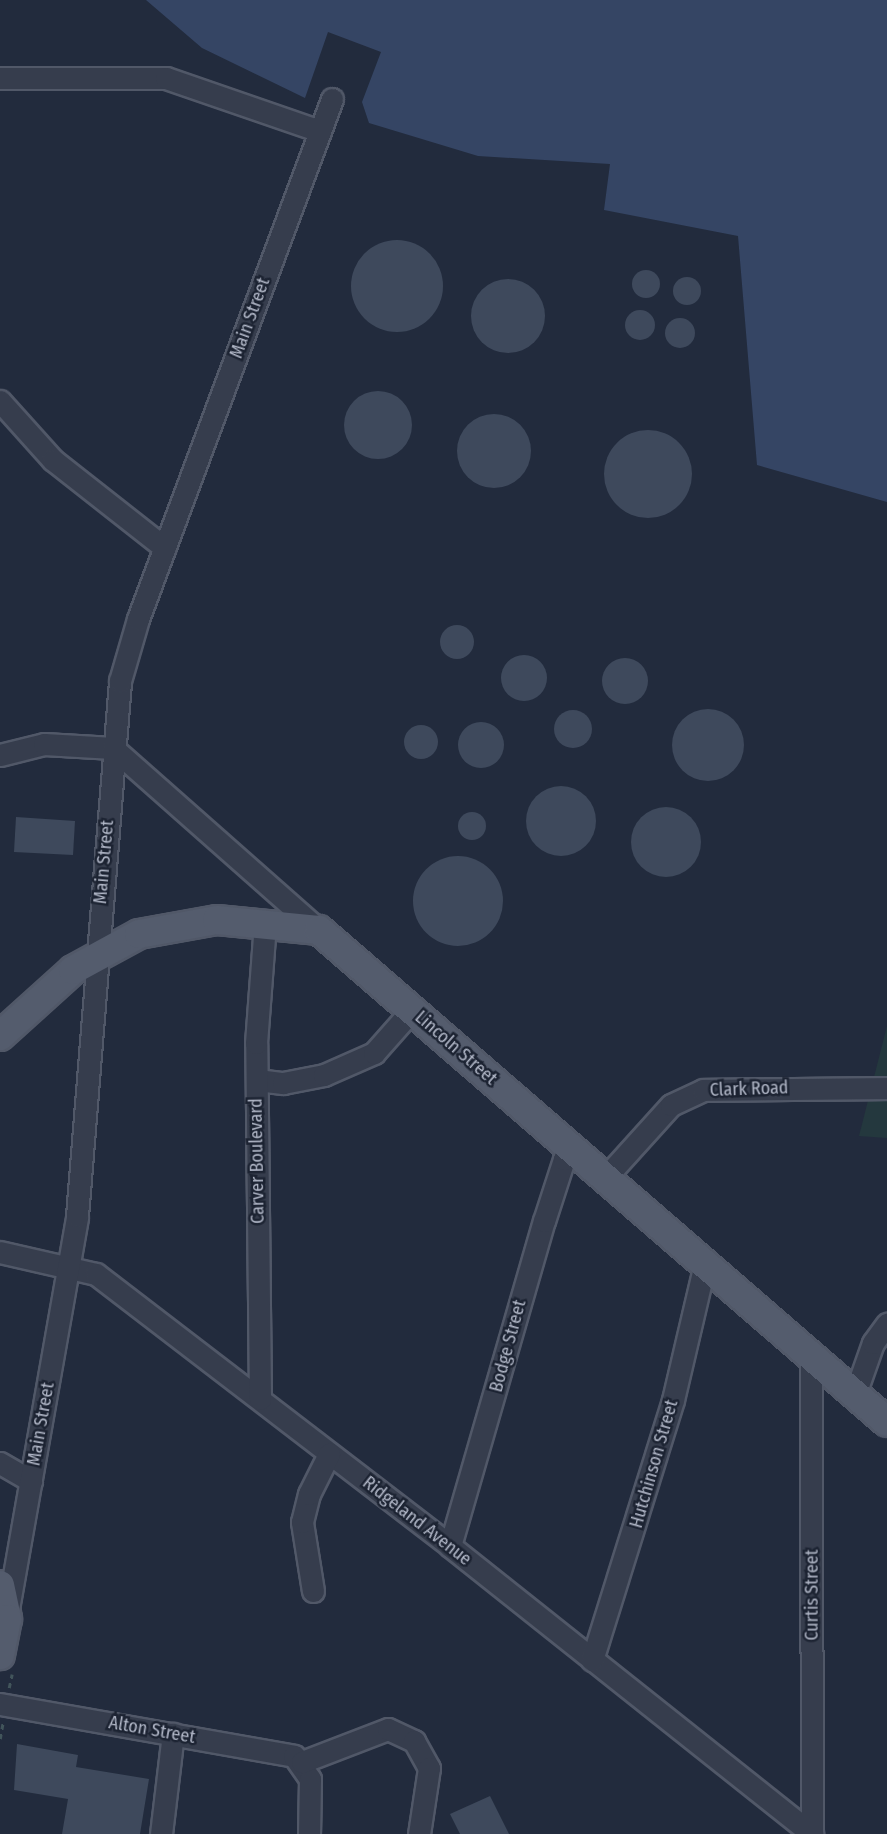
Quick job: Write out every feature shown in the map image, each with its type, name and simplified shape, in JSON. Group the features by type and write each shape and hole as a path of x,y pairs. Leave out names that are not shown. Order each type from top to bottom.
{"main road":[{"path":"0,1036 51,986 97,952 139,934 192,922 265,923 319,930"},
{"name":"Lincoln Street","path":"319,930 887,1422"},
{"path":"0,1585 7,1619"},
{"name":"Main Street","path":"0,1654 7,1619"}],"street":[{"path":"0,78 166,78 320,131"},
{"name":"Main Street","path":"7,1619 69,1265 83,1162 113,748 125,659 332,99"},
{"path":"0,401 52,460 165,548"},
{"path":"0,755 44,744 113,748"},
{"name":"Lincoln Street","path":"113,748 319,930"},
{"name":"Carver Boulevard","path":"260,1399 258,981 265,923"},
{"path":"257,1080 283,1083 324,1075 374,1053 412,1010"},
{"name":"Clark Road","path":"605,1178 671,1105 703,1090 887,1088"},
{"name":"Bodge Street","path":"450,1546 544,1221 564,1159 572,1149"},
{"name":"Ridgeland Avenue","path":"0,1252 96,1273 450,1546 812,1834"},
{"name":"Hutchinson Street","path":"592,1660 673,1400 705,1264"},
{"path":"855,1394 873,1343 887,1324"},
{"name":"Curtis Street","path":"811,1356 808,1419 812,1834"},
{"path":"313,1591 302,1522 309,1494 329,1454"},
{"path":"0,1463 31,1481"},
{"name":"Alton Street","path":"0,1704 284,1752 302,1762"},
{"path":"309,1834 310,1779 302,1762 388,1729 414,1741 429,1768 419,1834"},
{"path":"161,1834 173,1734"}],"shaded area":[{"path":"887,1026 887,1138 859,1136"}],"water":[{"path":"146,0 887,0 887,502 757,465 738,236 604,210 610,164 478,156 369,123 362,102 381,52 328,32 305,98 202,48"}],"building":[{"path":"397,240 414,244 429,254 439,269 443,286 439,303 429,318 414,328 397,332 380,328 365,318 355,303 351,286 355,269 365,254 380,244"},
{"path":"646,270 656,274 660,284 656,294 646,298 636,294 632,284 636,274"},
{"path":"687,277 697,281 701,291 697,301 687,305 677,301 673,291 677,281"},
{"path":"508,279 529,285 539,295 545,316 539,337 529,347 508,353 487,347 477,337 471,316 477,295 487,285"},
{"path":"640,310 651,314 655,325 651,336 640,340 629,336 625,325 629,314"},
{"path":"680,318 686,319 694,327 694,339 686,347 680,348 674,347 666,339 665,333 666,327 674,319"},
{"path":"378,391 391,394 402,401 409,412 412,425 409,438 402,449 391,456 378,459 365,456 354,449 347,438 344,425 347,412 354,401 365,394"},
{"path":"494,414 508,417 520,425 528,437 531,451 528,465 520,477 508,485 494,488 480,485 468,477 460,465 457,451 460,437 468,425 480,417"},
{"path":"648,430 665,433 679,443 689,457 692,474 689,491 679,505 665,515 648,518 631,515 617,505 607,491 604,474 607,457 617,443 631,433"},
{"path":"457,625 469,630 474,642 469,654 457,659 445,654 440,642 445,630"},
{"path":"524,655 541,661 547,678 541,695 524,701 507,695 501,678 507,661"},
{"path":"625,658 641,665 648,681 641,697 625,704 609,697 602,681 609,665"},
{"path":"708,709 728,715 738,725 744,745 738,765 728,775 708,781 688,775 678,765 672,745 678,725 688,715"},
{"path":"573,710 586,716 592,729 586,742 573,748 560,742 554,729 560,716"},
{"path":"481,722 497,729 504,745 497,761 481,768 465,761 458,745 465,729"},
{"path":"421,725 433,730 438,742 433,754 421,759 409,754 404,742 409,730"},
{"path":"561,786 580,792 590,802 596,821 590,840 580,850 561,856 542,850 532,840 526,821 532,802 542,792"},
{"path":"673,807 686,813 695,822 699,828 699,856 691,867 680,875 659,877 641,867 633,856 631,835 641,817 652,809"},
{"path":"472,812 482,816 486,826 482,836 472,840 462,836 458,826 462,816"},
{"path":"16,817 75,821 73,855 14,852"},
{"path":"458,856 475,860 490,869 499,884 503,901 499,918 490,933 475,942 458,946 441,942 426,933 417,918 413,901 417,884 426,869 441,860"},
{"path":"17,1744 78,1755 76,1767 149,1779 140,1834 62,1834 68,1799 14,1790"},
{"path":"490,1796 509,1834 460,1834 450,1814"}]}
